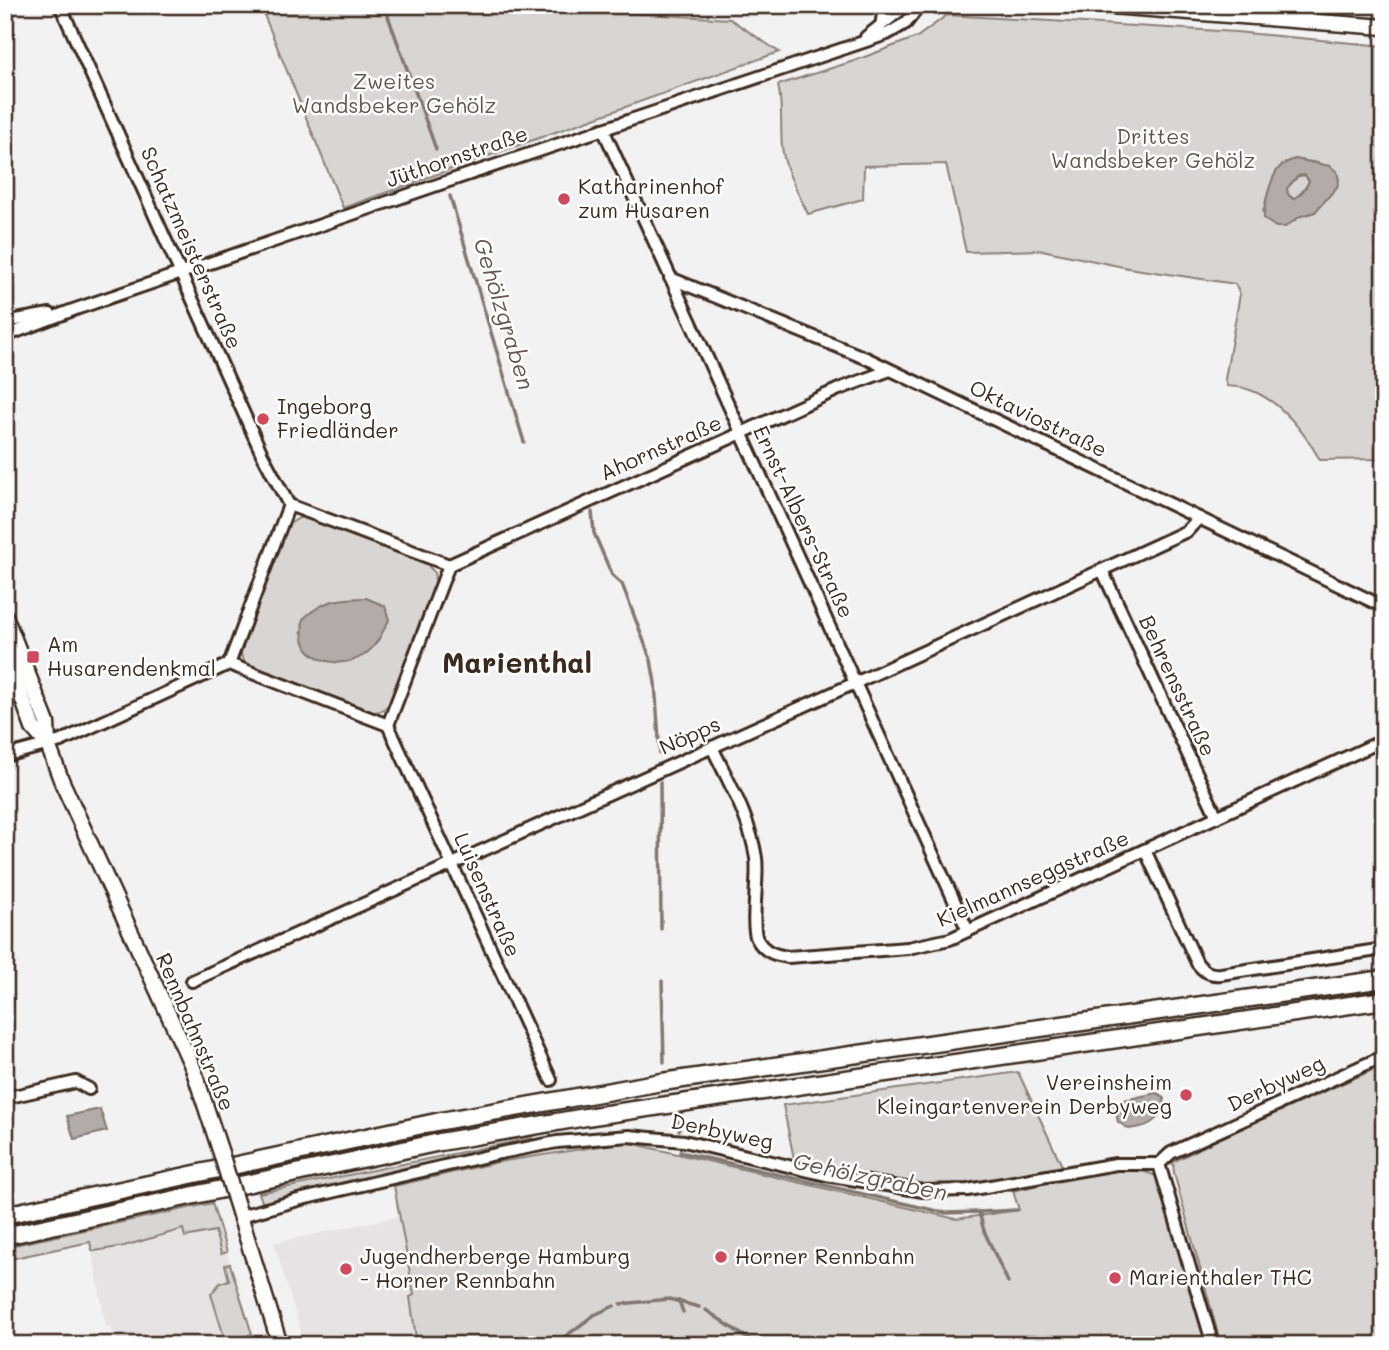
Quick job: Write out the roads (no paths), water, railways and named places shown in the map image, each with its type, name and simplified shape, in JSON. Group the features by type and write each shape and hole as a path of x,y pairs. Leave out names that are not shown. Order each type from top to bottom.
{"highway":[{"path":"5,1215 441,1121 663,1082 1384,979"},
{"path":"5,1236 362,1158 506,1131 1384,1000"}],"main road":[{"path":"1098,5 1384,27"},
{"name":"Rennbahnstraße","path":"5,616 47,723 48,745"},
{"name":"Rennbahnstraße","path":"5,650 33,728 48,745 94,857 192,1068 280,1345"}],"street":[{"name":"Schatzmeisterstraße","path":"60,5 262,454 289,505"},
{"path":"880,5 883,14 881,26"},
{"name":"Jüthornstraße","path":"855,43 907,5"},
{"name":"Jüthornstraße","path":"5,336 181,273 887,34 898,29 913,16 920,5"},
{"name":"Ernst-Albers-Straße","path":"603,129 968,931"},
{"name":"Oktaviostraße","path":"670,278 890,370 1384,607"},
{"name":"Jüthornstraße","path":"5,322 73,310"},
{"name":"Ahornstraße","path":"449,565 839,389 890,370"},
{"path":"5,757 48,745 229,664 388,725 449,565 289,505 229,664"},
{"name":"Nöpps","path":"192,981 1102,570 1187,531 1199,519"},
{"name":"Behrensstraße","path":"1102,570 1217,817"},
{"name":"Luisenstraße","path":"388,725 551,1080"},
{"name":"Kielmannseggstraße","path":"712,747 748,825 758,878 754,930 763,948 771,953 779,956 802,956 908,948 950,939 1384,740"},
{"path":"1145,850 1197,963 1204,971 1213,975 1384,949"},
{"name":"Derbyweg","path":"241,1216 298,1200 545,1144 629,1136 684,1141 826,1175 904,1189 944,1192 1027,1181 1115,1164 1159,1164 1171,1153 1384,1056"},
{"path":"5,1098 76,1082 89,1089"},
{"path":"1159,1164 1213,1345"}],"waterway":[{"name":"Gehölzgraben","path":"384,5 436,149"},
{"name":"Gehölzgraben","path":"450,196 524,442"},
{"name":"Gehölzgraben","path":"592,512 594,533 612,575 622,584 651,660 660,754"},
{"name":"Gehölzgraben","path":"660,782 661,929"},
{"name":"Gehölzgraben","path":"662,981 664,1062"},
{"name":"Gehölzgraben","path":"677,1119 679,1130"},
{"name":"Gehölzgraben","path":"680,1152 946,1213 979,1212 984,1231 1008,1282"},
{"path":"979,1212 1017,1210"},
{"path":"621,1304 669,1299 699,1307"},
{"path":"679,1301 683,1312"},
{"path":"558,1342 594,1315 614,1306"},
{"path":"706,1310 757,1345"}],"place":[{"name":"Katharinenhof zum Husaren","path":"564,199"},
{"name":"Ingeborg Friedländer","path":"263,419"},
{"name":"Am Husarendenkmal","path":"33,657"},
{"name":"Vereinsheim Kleingartenverein Derbyweg","path":"1186,1095"},
{"name":"Horner Rennbahn","path":"721,1257"},
{"name":"Jugendherberge Hamburg - Horner Rennbahn","path":"346,1269"},
{"name":"Marienthaler THC","path":"1115,1278"}],"district":[{"name":"Marienthal","path":"517,663"}],"park label":[{"name":"Zweites Wandsbeker Gehölz","path":"394,94"},
{"name":"Drittes Wandsbeker Gehölz","path":"1153,149"}]}
